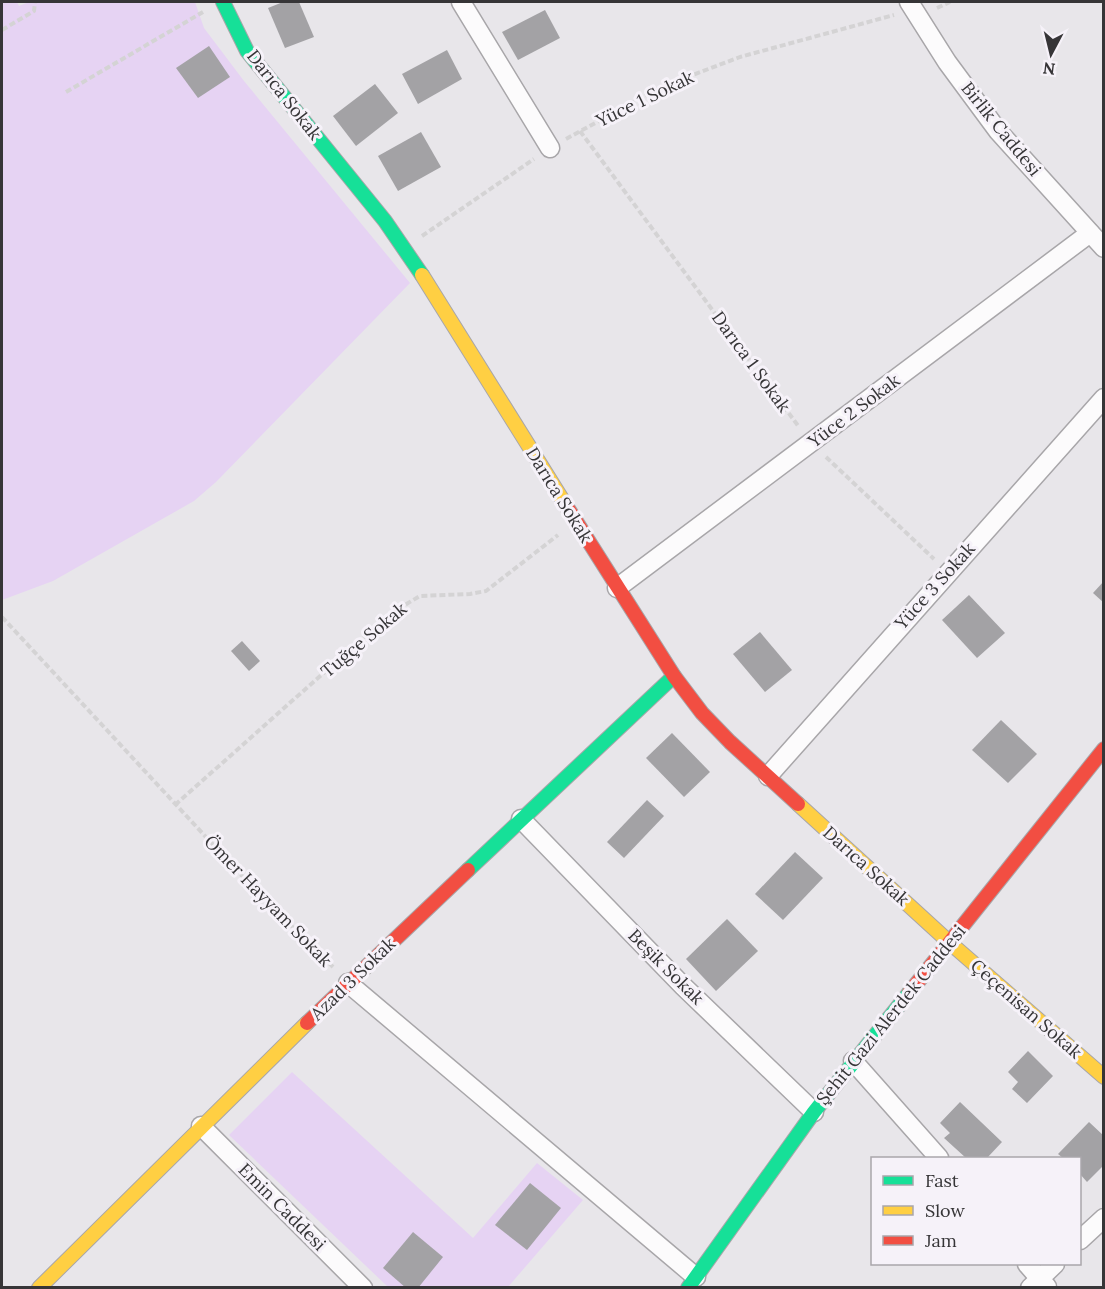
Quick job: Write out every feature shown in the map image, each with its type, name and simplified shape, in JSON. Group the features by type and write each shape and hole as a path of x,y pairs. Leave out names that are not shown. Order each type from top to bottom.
{"street":[{"path":"461,2 550,148"},
{"name":"Darıca Sokak","path":"218,4 261,70 385,220 616,588 674,676 702,713 949,942"},
{"name":"Birlik Caddesi","path":"911,6 947,62 998,131 1104,248"},
{"name":"Yüce 2 Sokak","path":"616,588 1090,233"},
{"name":"Yüce 3 Sokak","path":"768,776 1104,398"},
{"name":"Azad 3 Sokak","path":"39,1287 348,983 674,676"},
{"name":"Şehit Gazi Alerdek Caddesi","path":"692,1282 853,1061 1104,749"},
{"name":"Beşik Sokak","path":"521,819 683,986 814,1112"},
{"name":"Çeçenisan Sokak","path":"949,942 1104,1077"},
{"path":"348,983 692,1282"},
{"path":"853,1061 938,1157"},
{"name":"Emin Caddesi","path":"201,1126 363,1287"},
{"path":"1081,1239 1104,1218"},
{"path":"1027,1265 1039,1284 1053,1265"}],"path":[{"path":"2,30 34,11 35,2"},
{"path":"66,92 218,4"},
{"name":"Yüce 1 Sokak","path":"404,249 550,148 661,87 740,57 911,6"},
{"name":"Darıca 1 Sokak","path":"580,131 811,443 947,572"},
{"name":"Tuğçe Sokak","path":"176,805 400,607 420,596 486,591 575,522"},
{"name":"Ömer Hayyam Sokak","path":"2,617 256,891 348,983"}],"shaded area":[{"path":"2,2 17,2 19,6 29,2 195,2 204,28 244,81 410,283 216,482 194,501 53,581 2,600"},
{"path":"292,1072 473,1238 537,1163 583,1200 508,1287 388,1287 229,1135"}],"building":[{"path":"283,2 299,2 314,37 285,48 268,8"},
{"path":"545,10 560,38 518,60 502,32"},
{"path":"209,46 230,77 198,98 176,68"},
{"path":"447,50 462,79 418,104 402,74"},
{"path":"375,84 398,113 356,146 333,116"},
{"path":"421,132 441,167 398,191 378,156"},
{"path":"1104,581 1104,603 1093,593"},
{"path":"969,595 1005,633 977,658 942,620"},
{"path":"760,632 792,670 765,692 733,654"},
{"path":"242,641 260,661 249,671 231,651"},
{"path":"1001,720 1037,754 1008,783 972,750"},
{"path":"672,733 710,772 684,797 646,758"},
{"path":"647,800 664,816 624,858 607,842"},
{"path":"795,852 823,878 783,920 755,894"},
{"path":"727,919 758,951 716,991 686,959"},
{"path":"1028,1051 1053,1076 1027,1103 1012,1089 1018,1082 1008,1072"},
{"path":"960,1102 1002,1142 988,1157 965,1157 944,1138 950,1133 940,1123"},
{"path":"1089,1122 1104,1136 1104,1165 1087,1182 1081,1175 1081,1157 1062,1157 1058,1154"},
{"path":"530,1183 561,1208 527,1250 495,1225"},
{"path":"413,1232 443,1257 418,1288 406,1288 383,1268"}],"traffic: fast":[{"path":"223,2 247,51 385,221 422,275"},
{"path":"468,870 674,676"},
{"path":"688,1288 814,1112 909,993"}],"traffic: slow":[{"path":"422,275 565,504"},
{"path":"798,804 949,942 1104,1077"},
{"path":"39,1288 307,1023"}],"traffic: jam":[{"path":"565,504 674,676 702,713 798,804"},
{"path":"909,993 1104,749"},
{"path":"307,1023 468,870"}]}
